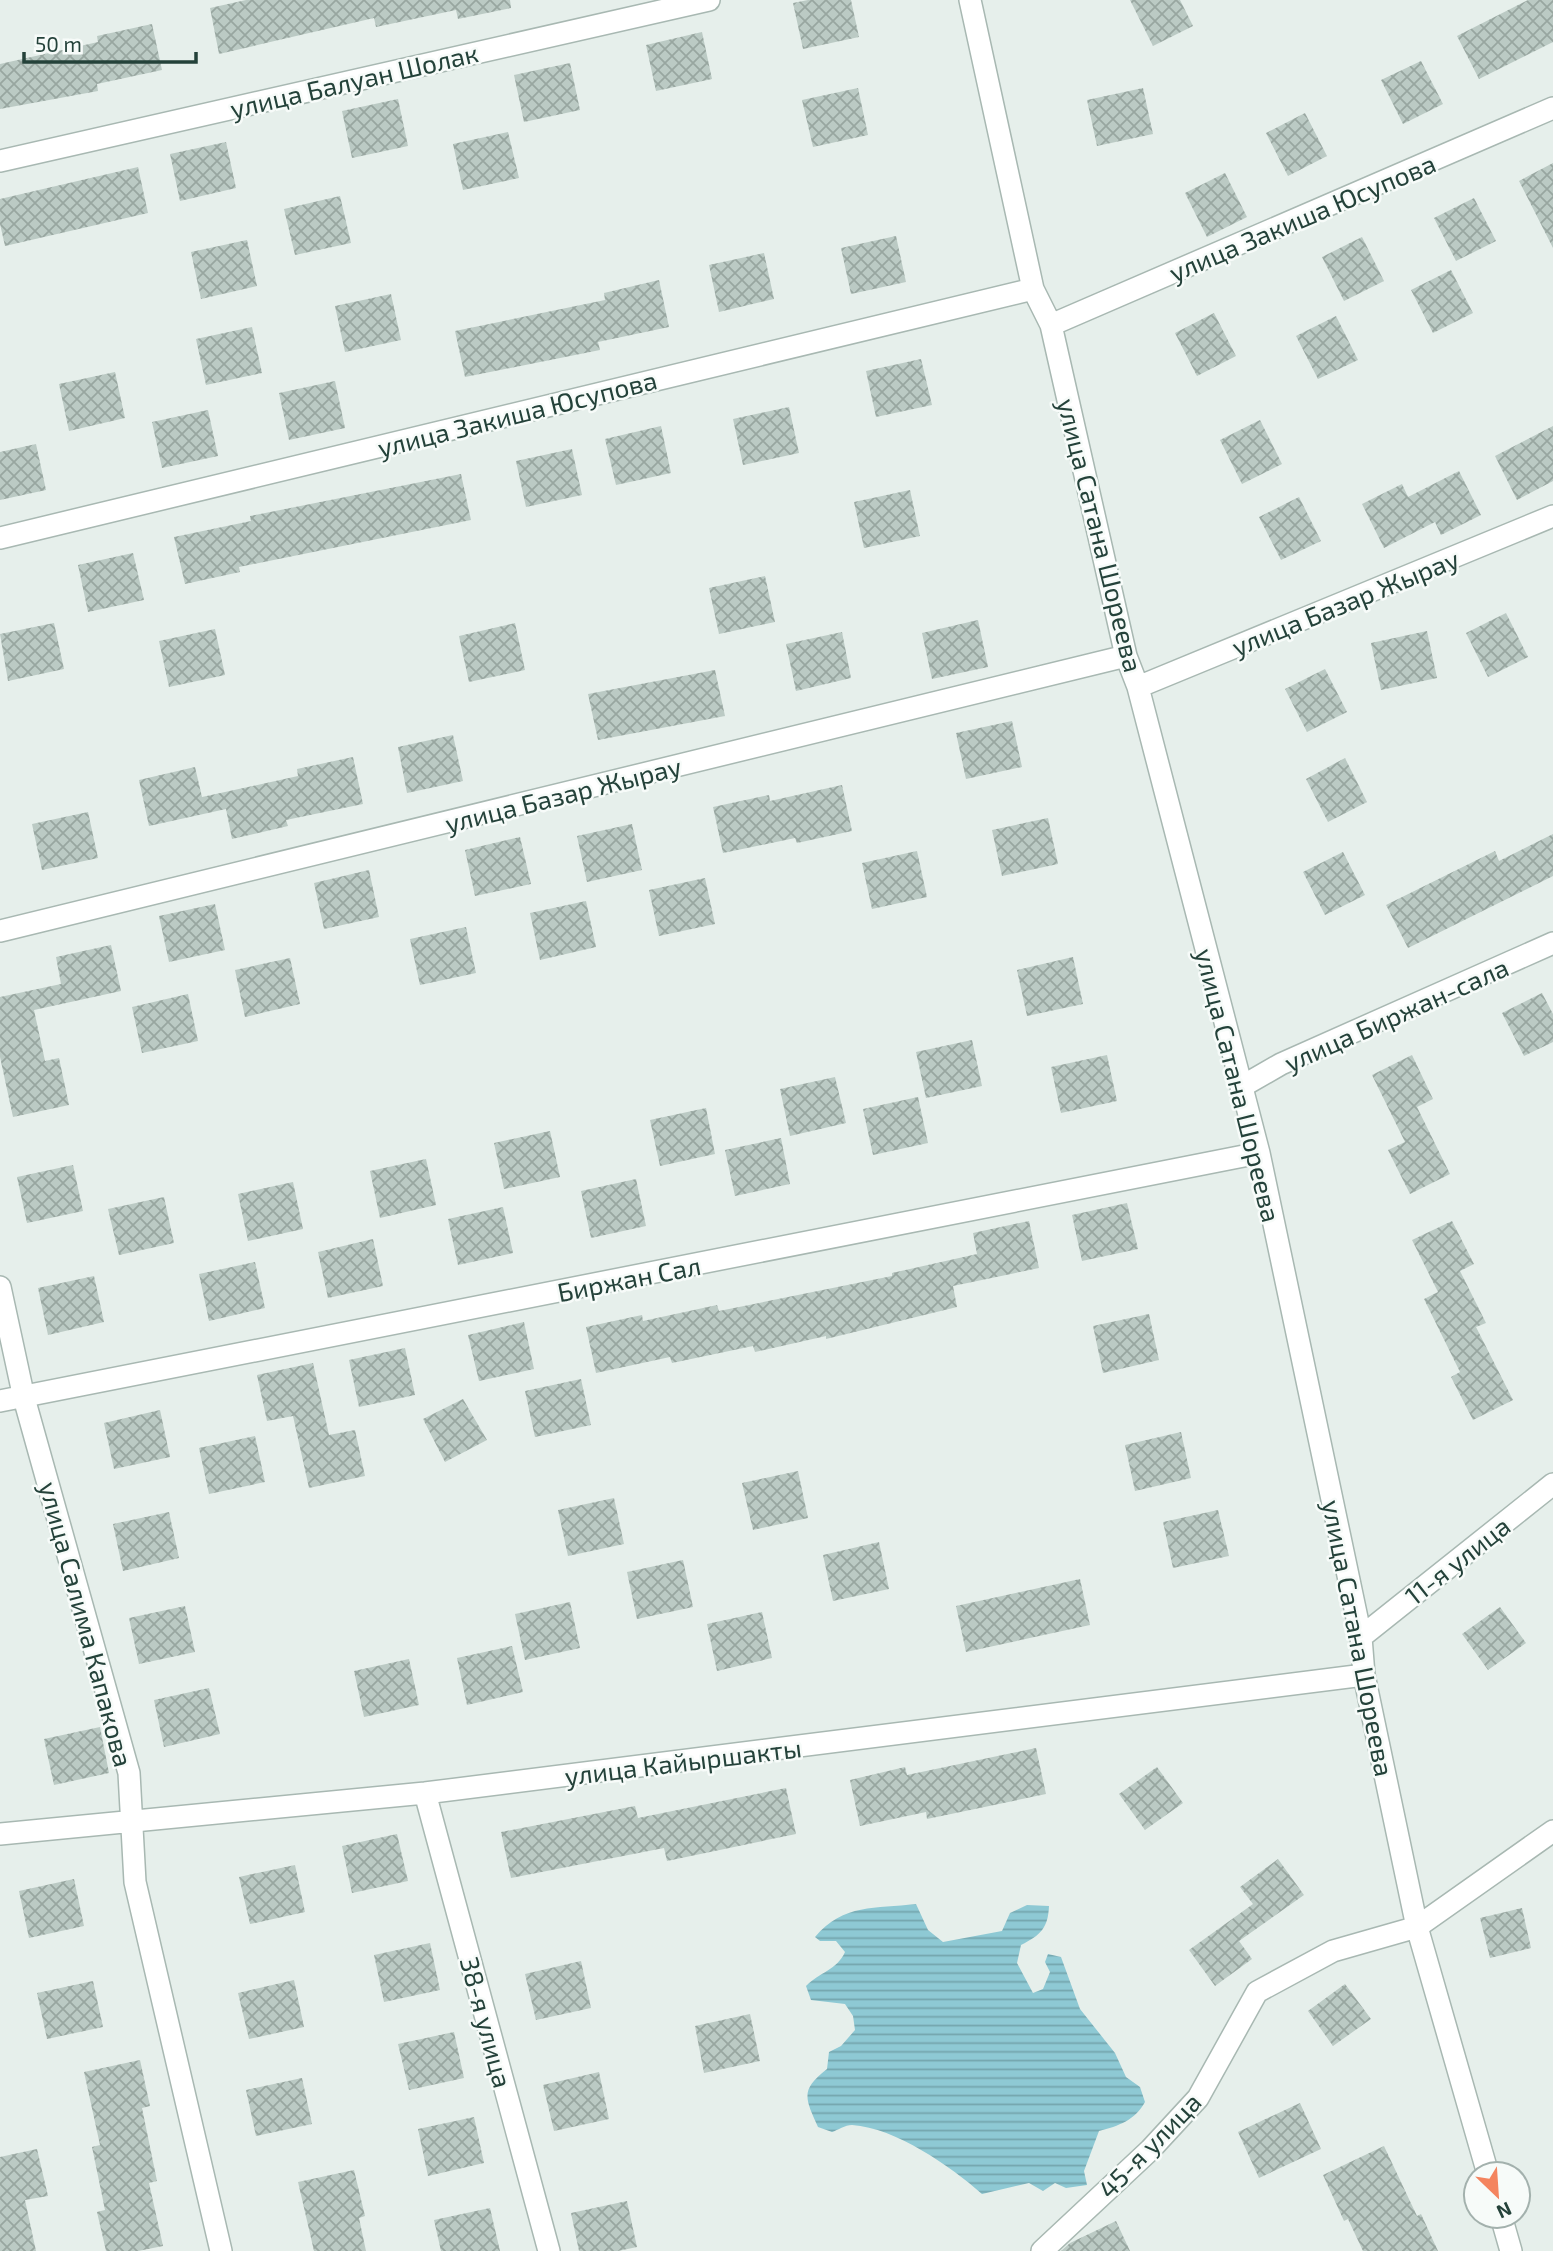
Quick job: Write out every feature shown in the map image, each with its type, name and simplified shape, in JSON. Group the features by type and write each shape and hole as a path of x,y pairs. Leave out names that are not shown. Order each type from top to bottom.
{"street":[{"name":"улица Балуан Шолак","path":"0,161 709,0"},
{"name":"улица Сатана Шореева","path":"970,0 1033,289 1051,325 1126,656 1138,687 1259,1153 1362,1637 1364,1675 1417,1927 1485,2160"},
{"name":"улица Закиша Юсупова","path":"1051,325 1553,108"},
{"name":"улица Закиша Юсупова","path":"0,538 1033,289"},
{"name":"улица Базар Жырау","path":"1138,687 1553,516"},
{"name":"улица Базар Жырау","path":"0,931 1126,656"},
{"name":"улица Биржан-сала","path":"1241,1087 1281,1064 1553,943"},
{"name":"Биржан Сал","path":"0,1401 1259,1153"},
{"name":"улица Салима Капакова","path":"0,1287 24,1398 129,1773 129,1821 135,1882 220,2251"},
{"name":"11-я улица","path":"1362,1637 1553,1484"},
{"name":"улица Кайыршакты","path":"0,1834 425,1793 1364,1675"},
{"name":"38-я улица","path":"425,1793 549,2251"},
{"name":"45-я улица","path":"1042,2251 1150,2150 1198,2098 1257,1992 1332,1951 1417,1927 1553,1831"},
{"path":"1505,2230 1511,2251"}],"water":[{"path":"916,1904 928,1930 943,1942 1002,1931 1010,1913 1027,1905 1049,1906 1045,1925 1034,1938 1021,1945 1017,1963 1033,1993 1043,1989 1050,1972 1045,1962 1048,1954 1061,1957 1080,2009 1115,2053 1126,2077 1140,2087 1145,2102 1126,2121 1099,2131 1084,2171 1087,2185 1066,2188 1055,2183 1043,2191 1029,2183 982,2194 922,2150 886,2133 852,2125 832,2132 818,2127 808,2101 809,2089 827,2069 829,2052 841,2046 855,2030 853,2016 845,2004 811,2000 806,1986 838,1963 845,1952 836,1941 820,1941 815,1937 837,1918 849,1913"}],"building":[{"path":"246,0 510,0 511,8 458,19 456,10 376,27 374,18 219,54 210,8"},
{"path":"808,0 851,0 859,37 803,49 793,3"},
{"path":"1130,0 1180,0 1193,26 1153,46"},
{"path":"1528,0 1553,0 1553,42 1479,79 1457,36"},
{"path":"152,24 162,70 97,84 98,91 0,109 0,64 98,42 97,36"},
{"path":"702,32 712,79 656,91 646,45"},
{"path":"1421,61 1443,104 1403,124 1381,80"},
{"path":"570,63 580,110 524,122 514,75"},
{"path":"858,88 868,135 813,147 802,100"},
{"path":"1143,88 1153,134 1097,146 1087,100"},
{"path":"398,99 408,146 352,158 342,111"},
{"path":"1305,113 1327,156 1288,176 1266,133"},
{"path":"508,132 519,178 463,190 453,144"},
{"path":"226,142 236,188 180,201 170,154"},
{"path":"1553,163 1553,248 1519,181"},
{"path":"138,167 148,213 5,246 0,224 0,199"},
{"path":"1225,173 1247,217 1207,237 1185,193"},
{"path":"340,196 351,243 295,255 284,209"},
{"path":"1474,198 1496,241 1456,261 1434,218"},
{"path":"896,236 906,282 851,294 841,248"},
{"path":"1362,237 1384,281 1344,301 1322,257"},
{"path":"247,240 257,286 201,299 191,252"},
{"path":"764,253 774,299 719,312 709,265"},
{"path":"1451,270 1473,313 1433,333 1411,290"},
{"path":"659,280 669,327 598,342 600,350 465,377 455,331 605,300 604,293"},
{"path":"391,294 401,340 345,352 335,306"},
{"path":"1214,313 1236,356 1197,376 1175,333"},
{"path":"1336,316 1358,360 1318,379 1296,336"},
{"path":"252,327 262,373 206,385 196,339"},
{"path":"921,359 932,405 876,417 866,371"},
{"path":"115,372 125,418 69,431 59,384"},
{"path":"335,381 345,428 289,440 279,393"},
{"path":"789,407 799,453 743,465 733,419"},
{"path":"208,410 218,456 162,468 152,422"},
{"path":"1260,420 1282,464 1242,484 1220,440"},
{"path":"661,426 671,473 616,485 605,439"},
{"path":"1553,426 1553,481 1517,500 1495,456"},
{"path":"36,444 46,490 0,500 0,452"},
{"path":"572,449 582,495 526,507 516,461"},
{"path":"1459,471 1481,515 1441,535 1435,522 1384,548 1362,504 1402,484 1408,497"},
{"path":"461,474 471,520 239,567 240,572 185,584 174,537 251,521 250,516"},
{"path":"910,490 920,536 864,548 854,502"},
{"path":"1299,497 1321,541 1281,560 1259,517"},
{"path":"133,553 144,600 88,612 78,565"},
{"path":"765,576 775,622 719,634 709,588"},
{"path":"1506,613 1528,657 1488,677 1466,633"},
{"path":"978,620 988,667 932,679 922,633"},
{"path":"54,623 64,669 8,681 0,634"},
{"path":"515,623 525,670 469,682 459,636"},
{"path":"215,629 225,675 169,687 159,641"},
{"path":"1427,631 1437,678 1381,690 1371,643"},
{"path":"842,632 851,678 796,691 786,644"},
{"path":"1325,669 1347,712 1307,732 1285,689"},
{"path":"715,670 725,716 598,740 588,694"},
{"path":"1012,721 1022,767 966,779 956,733"},
{"path":"453,735 463,781 407,793 398,747"},
{"path":"353,757 363,804 286,820 288,826 232,839 226,809 149,826 139,780 195,767 202,797 298,776 297,769"},
{"path":"1345,758 1367,802 1328,822 1306,779"},
{"path":"842,785 852,831 797,843 795,838 723,853 713,807 769,795 770,801"},
{"path":"88,812 98,858 42,870 32,824"},
{"path":"1048,818 1058,864 1002,876 992,830"},
{"path":"632,824 642,870 587,882 577,836"},
{"path":"1553,834 1553,876 1408,948 1386,905 1495,851 1499,861"},
{"path":"520,837 531,884 475,896 465,850"},
{"path":"917,851 927,897 872,909 862,863"},
{"path":"1343,852 1365,895 1325,915 1303,872"},
{"path":"369,870 379,917 324,929 314,883"},
{"path":"705,878 715,924 659,936 649,890"},
{"path":"586,901 596,947 540,960 530,913"},
{"path":"215,904 225,950 169,962 159,916"},
{"path":"466,927 476,973 420,985 410,939"},
{"path":"111,945 121,991 34,1010 45,1061 59,1058 69,1105 13,1117 0,1057 0,997 61,984 56,957"},
{"path":"1073,957 1083,1004 1027,1016 1017,970"},
{"path":"290,958 300,1004 245,1017 235,970"},
{"path":"1542,993 1553,1014 1553,1042 1524,1056 1502,1013"},
{"path":"188,994 198,1041 142,1053 132,1007"},
{"path":"972,1040 982,1086 926,1098 916,1052"},
{"path":"1107,1055 1117,1101 1061,1113 1051,1067"},
{"path":"1412,1055 1433,1099 1417,1107 1450,1174 1410,1194 1388,1150 1405,1142 1372,1075"},
{"path":"835,1077 846,1123 790,1136 780,1089"},
{"path":"918,1097 928,1143 873,1155 863,1109"},
{"path":"706,1108 715,1154 660,1166 650,1120"},
{"path":"550,1131 560,1177 504,1189 494,1143"},
{"path":"781,1138 790,1184 735,1196 725,1150"},
{"path":"426,1159 436,1205 380,1218 370,1171"},
{"path":"73,1165 83,1211 27,1223 17,1177"},
{"path":"636,1179 646,1226 591,1238 581,1191"},
{"path":"293,1182 303,1229 248,1241 238,1194"},
{"path":"164,1197 174,1243 119,1255 108,1209"},
{"path":"1127,1203 1138,1249 1082,1261 1072,1215"},
{"path":"503,1207 513,1253 458,1265 448,1219"},
{"path":"1029,1221 1039,1268 953,1286 957,1307 826,1339 826,1336 755,1352 753,1346 672,1363 670,1357 596,1373 586,1327 642,1315 643,1321 717,1305 719,1311 892,1276 892,1273 977,1254 973,1233"},
{"path":"1452,1221 1474,1264 1460,1271 1486,1323 1476,1327 1513,1400 1473,1420 1451,1377 1460,1372 1424,1299 1438,1292 1412,1240"},
{"path":"373,1239 383,1286 328,1298 318,1252"},
{"path":"255,1262 265,1308 209,1321 199,1274"},
{"path":"94,1276 104,1322 48,1335 38,1288"},
{"path":"1149,1314 1159,1360 1103,1373 1093,1326"},
{"path":"524,1322 534,1369 479,1381 468,1335"},
{"path":"405,1348 415,1395 359,1407 349,1360"},
{"path":"313,1363 329,1435 355,1430 365,1476 309,1488 293,1416 267,1421 257,1375"},
{"path":"581,1379 591,1425 535,1437 525,1391"},
{"path":"463,1399 487,1440 445,1462 423,1419"},
{"path":"160,1410 170,1457 114,1469 104,1423"},
{"path":"1181,1432 1191,1478 1135,1491 1125,1445"},
{"path":"255,1436 265,1482 209,1494 199,1448"},
{"path":"798,1471 808,1518 753,1530 742,1483"},
{"path":"614,1498 624,1544 568,1556 558,1510"},
{"path":"1218,1510 1229,1556 1173,1568 1163,1522"},
{"path":"169,1512 179,1558 123,1571 113,1524"},
{"path":"879,1542 889,1589 833,1601 823,1555"},
{"path":"683,1560 693,1607 637,1619 627,1572"},
{"path":"1080,1579 1090,1625 966,1652 956,1606"},
{"path":"570,1602 580,1648 525,1660 515,1614"},
{"path":"185,1606 195,1652 139,1664 129,1618"},
{"path":"1500,1607 1526,1643 1488,1670 1462,1634"},
{"path":"762,1612 772,1658 717,1671 707,1624"},
{"path":"512,1646 523,1692 467,1705 457,1658"},
{"path":"409,1659 419,1705 364,1717 354,1671"},
{"path":"209,1688 220,1734 164,1747 154,1700"},
{"path":"100,1727 109,1773 54,1785 44,1739"},
{"path":"1036,1748 1046,1794 927,1819 926,1812 860,1826 850,1780 905,1767 907,1775"},
{"path":"1157,1767 1183,1803 1145,1830 1119,1794"},
{"path":"786,1788 796,1834 667,1861 664,1848 511,1878 501,1832 635,1806 638,1818"},
{"path":"397,1834 408,1881 352,1893 342,1846"},
{"path":"1278,1859 1304,1895 1239,1941 1252,1959 1215,1986 1189,1950 1253,1904 1240,1887"},
{"path":"295,1865 305,1912 250,1924 239,1877"},
{"path":"74,1879 84,1926 29,1938 19,1891"},
{"path":"1522,1908 1531,1948 1490,1958 1480,1918"},
{"path":"430,1943 440,1990 384,2002 374,1955"},
{"path":"581,1961 591,2008 536,2020 525,1974"},
{"path":"294,1980 304,2027 249,2039 238,1993"},
{"path":"93,1981 103,2027 47,2039 37,1993"},
{"path":"1345,1984 1371,2019 1333,2046 1308,2011"},
{"path":"750,2014 760,2061 704,2073 695,2026"},
{"path":"454,2032 464,2078 409,2090 398,2044"},
{"path":"140,2060 150,2106 142,2108 157,2181 149,2183 163,2246 138,2251 106,2251 97,2212 105,2210 92,2147 100,2145 84,2072"},
{"path":"599,2072 609,2119 554,2131 543,2085"},
{"path":"302,2078 312,2124 256,2136 246,2090"},
{"path":"1300,2103 1321,2149 1259,2178 1238,2132"},
{"path":"474,2117 484,2163 428,2176 418,2129"},
{"path":"1384,2146 1417,2216 1421,2214 1438,2251 1363,2251 1348,2219 1344,2221 1323,2175"},
{"path":"37,2149 48,2196 25,2200 36,2251 0,2251 0,2157"},
{"path":"354,2170 365,2216 359,2218 366,2251 314,2251 298,2182"},
{"path":"627,2201 637,2247 618,2251 579,2251 571,2213"},
{"path":"490,2208 500,2251 441,2251 434,2220"},
{"path":"1116,2221 1130,2251 1061,2251 1070,2243"}]}
